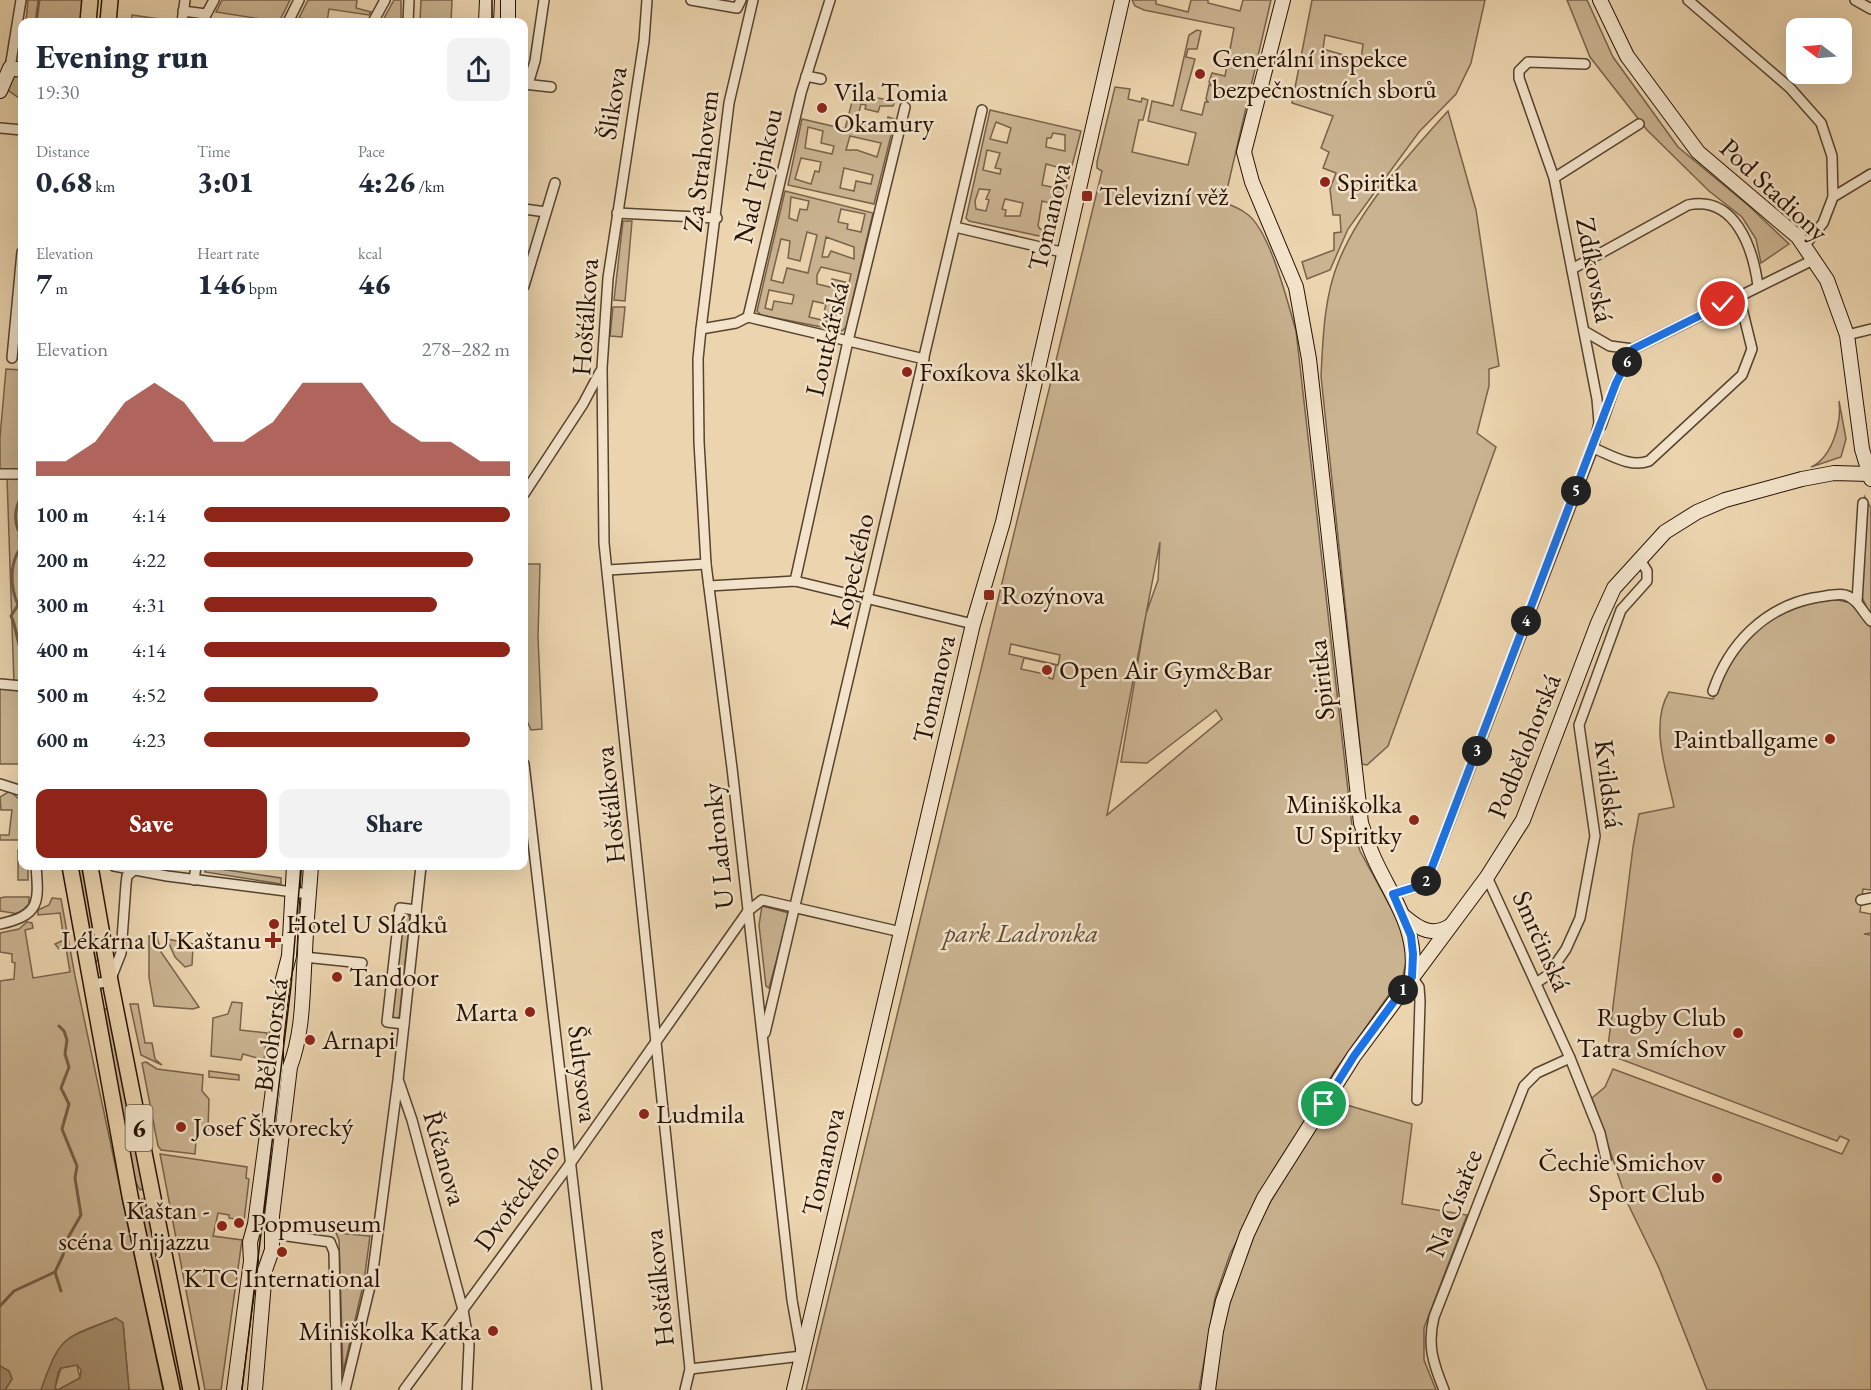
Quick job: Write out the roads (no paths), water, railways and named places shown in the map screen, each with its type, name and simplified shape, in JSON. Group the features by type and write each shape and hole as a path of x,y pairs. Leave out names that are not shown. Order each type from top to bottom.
{"main road":[{"path":"88,18 90,0"},
{"path":"108,18 110,0"},
{"name":"6","path":"71,870 130,1196 172,1390"},
{"name":"6","path":"91,870 110,981 192,1390"},
{"path":"130,1196 152,1192"}],"street":[{"path":"20,18 21,0"},
{"path":"182,18 185,0"},
{"path":"183,11 204,18 214,0"},
{"path":"290,18 299,0"},
{"path":"375,18 385,0"},
{"path":"408,18 409,0"},
{"path":"486,18 487,0"},
{"path":"508,0 508,18"},
{"path":"528,79 535,61 544,0"},
{"name":"Šlikova","path":"617,213 644,42 647,0"},
{"path":"691,0 737,8 741,0"},
{"name":"Za Strahovem","path":"701,329 717,218 729,103 753,0"},
{"name":"Nad Tejnkou","path":"747,317 806,76 830,0"},
{"name":"Tomanova","path":"794,1390 973,624 1003,522 1122,0"},
{"name":"Spiritka","path":"1283,0 1244,152 1252,182 1296,286 1300,305 1309,359 1361,823 1374,858 1405,917 1413,954 1412,977"},
{"name":"Pod Stadiony","path":"1600,0 1627,56 1698,152 1805,245 1815,259 1837,302 1847,335 1860,440 1870,476"},
{"path":"1688,0 1790,88 1821,123 1832,156 1833,197 1823,223 1805,245"},
{"path":"1855,0 1871,9"},
{"path":"0,91 16,69 18,41"},
{"name":"Zdíkovská","path":"1393,894 1422,885 1429,875 1593,448 1599,423 1598,407 1554,178 1519,78 1519,71 1528,62 1585,64"},
{"path":"806,76 821,79"},
{"path":"528,84 551,87"},
{"name":"Loutkářská","path":"795,581 848,341 905,107"},
{"name":"Kopeckého","path":"763,1041 869,599 982,110"},
{"path":"1554,178 1639,124"},
{"path":"0,128 18,130"},
{"path":"1833,197 1871,174"},
{"path":"528,273 555,183"},
{"path":"1572,269 1688,205 1701,202 1714,205 1730,216 1745,235 1755,263 1758,286"},
{"path":"528,210 546,212"},
{"path":"617,213 717,218"},
{"name":"Hošťálkova","path":"617,213 608,278 602,368 604,543 690,1370 685,1390"},
{"path":"955,227 1066,253"},
{"path":"1584,332 1610,345 1633,349 1815,259"},
{"path":"12,358 18,294"},
{"path":"1633,349 1616,383 1593,448 1640,464 1649,461 1742,375 1752,349 1739,296"},
{"path":"701,329 736,323 747,317 924,359"},
{"name":"U Ladronky","path":"701,329 698,359 699,441 706,564 792,1300 802,1356"},
{"path":"1847,335 1871,329"},
{"path":"528,488 583,404 602,368"},
{"name":"Podbělohorská","path":"1433,938 1452,924 1487,877 1523,820 1534,797 1598,623 1614,588 1639,558 1665,532 1682,520 1725,500 1802,478 1834,473 1870,476"},
{"path":"0,474 18,474"},
{"path":"1857,602 1863,503"},
{"name":"Kvildská","path":"1536,983 1548,975 1568,947 1580,918 1595,836 1579,724 1621,610 1647,581 1647,571 1639,558"},
{"path":"608,570 706,564"},
{"path":"709,586 795,581 973,624"},
{"path":"1713,691 1725,661 1736,646 1764,618 1801,601 1829,595 1846,595 1857,602 1871,621"},
{"path":"0,684 18,686"},
{"path":"0,784 18,790"},
{"name":"Šultysova","path":"528,797 597,1390"},
{"path":"0,924 29,914 36,905 38,893 36,870"},
{"path":"128,870 293,894 309,894"},
{"path":"194,880 195,870"},
{"name":"Bělohorská","path":"234,1386 251,1261 250,1245 255,1224 276,1067 276,1040 289,956 294,870"},
{"name":"Bělohorská","path":"255,1390 263,1290 273,1234 272,1216 290,1067 298,1042 306,979 304,957 311,870"},
{"path":"345,1390 372,1278 398,1080 421,870"},
{"path":"90,986 110,981 121,952 127,876 132,871"},
{"name":"Smrčinská","path":"1487,877 1570,1058 1600,1133 1606,1159"},
{"path":"748,911 762,900 902,932"},
{"path":"404,1024 387,1022 400,908 416,910"},
{"name":"Dvořeckého","path":"405,1390 572,1161 748,911"},
{"path":"1208,1390 1216,1331 1223,1301 1246,1234 1264,1198 1354,1056 1412,977 1433,938 1405,917"},
{"path":"304,957 362,963"},
{"path":"1412,977 1419,987 1420,1002 1417,1100"},
{"name":"Na Císařce","path":"1444,1390 1430,1351 1429,1336 1434,1317 1524,1086 1537,1073 1570,1058"},
{"name":"Říčanova","path":"398,1080 412,1120 463,1310 469,1345 467,1390"},
{"path":"273,1234 330,1242 334,1251 337,1390"},
{"path":"690,1370 802,1356"}],"waterway":[{"path":"37,18 39,0"},
{"path":"18,504 16,521 18,530"},
{"path":"18,552 12,576 13,591 18,605"},
{"path":"18,605 11,616 18,640"},
{"path":"59,1026 64,1031 67,1040 65,1054 69,1067 61,1088 69,1104 62,1129 77,1166 75,1178 81,1215 65,1243 63,1255 55,1272 61,1291"},
{"path":"0,1306 14,1291 55,1272"}],"tram line":[{"path":"492,0 492,18"},
{"path":"242,1390 291,986 301,870"}],"place":[{"name":"Generální inspekce bezpečnostních sborů","path":"1200,74"},
{"name":"Vila Tomia Okamury","path":"822,108"},
{"name":"Spiritka","path":"1325,182"},
{"name":"Televizní věž","path":"1087,196"},
{"name":"Foxíkova školka","path":"907,372"},
{"name":"Rozýnova","path":"989,595"},
{"name":"Open Air Gym&Bar","path":"1047,670"},
{"name":"Paintballgame","path":"1830,739"},
{"name":"Miniškolka U Spiritky","path":"1414,820"},
{"name":"Hotel U Sládků","path":"274,924"},
{"name":"Lékárna U Kaštanu","path":"273,940"},
{"name":"Tandoor","path":"337,977"},
{"name":"Marta","path":"530,1012"},
{"name":"Rugby Club Tatra Smíchov","path":"1738,1033"},
{"name":"Arnapi","path":"310,1040"},
{"name":"Ludmila","path":"644,1114"},
{"name":"Josef Škvorecký","path":"181,1127"},
{"name":"Čechie Smichov Sport Club","path":"1717,1178"},
{"name":"Popmuseum","path":"239,1223"},
{"name":"Kaštan - scéna Unijazzu","path":"222,1226"},
{"name":"KTC International","path":"282,1252"},
{"name":"Miniškolka Katka","path":"493,1331"}],"park label":[{"name":"park Ladronka","path":"1021,933"}]}
